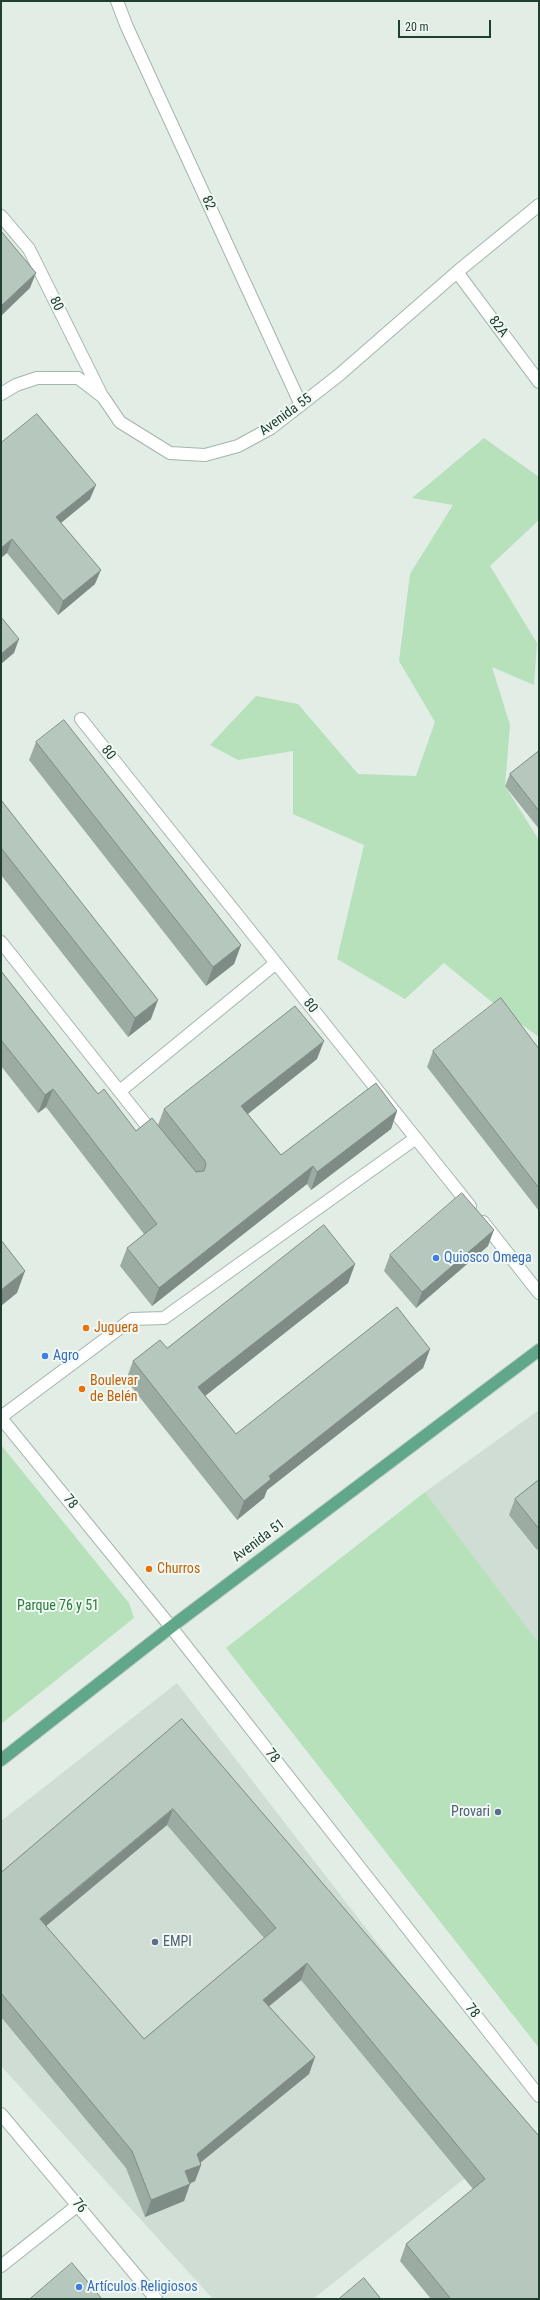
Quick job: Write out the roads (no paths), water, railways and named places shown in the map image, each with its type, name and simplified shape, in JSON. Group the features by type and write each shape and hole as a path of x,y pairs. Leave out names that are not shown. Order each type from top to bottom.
{"main road":[{"name":"Avenida 51","path":"1,1760 171,1627 539,1350"}],"street":[{"name":"82","path":"117,1 130,35 301,404"},
{"name":"Avenida 55","path":"1,394 16,385 36,378 78,378 103,397 120,422 170,453 205,455 238,446 271,428 340,376 457,272 539,205"},
{"name":"80","path":"1,216 29,249 103,397"},
{"name":"82A","path":"457,272 539,382"},
{"name":"80","path":"81,719 539,1293"},
{"path":"1,942 163,1146"},
{"path":"120,1091 276,963"},
{"path":"1,1418 132,1319 164,1318 416,1138"},
{"name":"78","path":"1,1418 171,1627 539,2096"},
{"name":"76","path":"1,2114 156,2299"},
{"path":"1,2266 78,2205"}],"place":[{"name":"Quiosco Omega","path":"436,1258"},
{"name":"Juguera","path":"86,1328"},
{"name":"Agro","path":"45,1356"},
{"name":"Boulevar de Belén","path":"82,1389"},
{"name":"Churros","path":"149,1569"},
{"name":"Provari","path":"498,1812"},
{"name":"EMPI","path":"155,1942"},
{"name":"Artículos Religiosos","path":"79,2287"}],"park label":[{"name":"Parque 76 y 51","path":"58,1606"}]}
